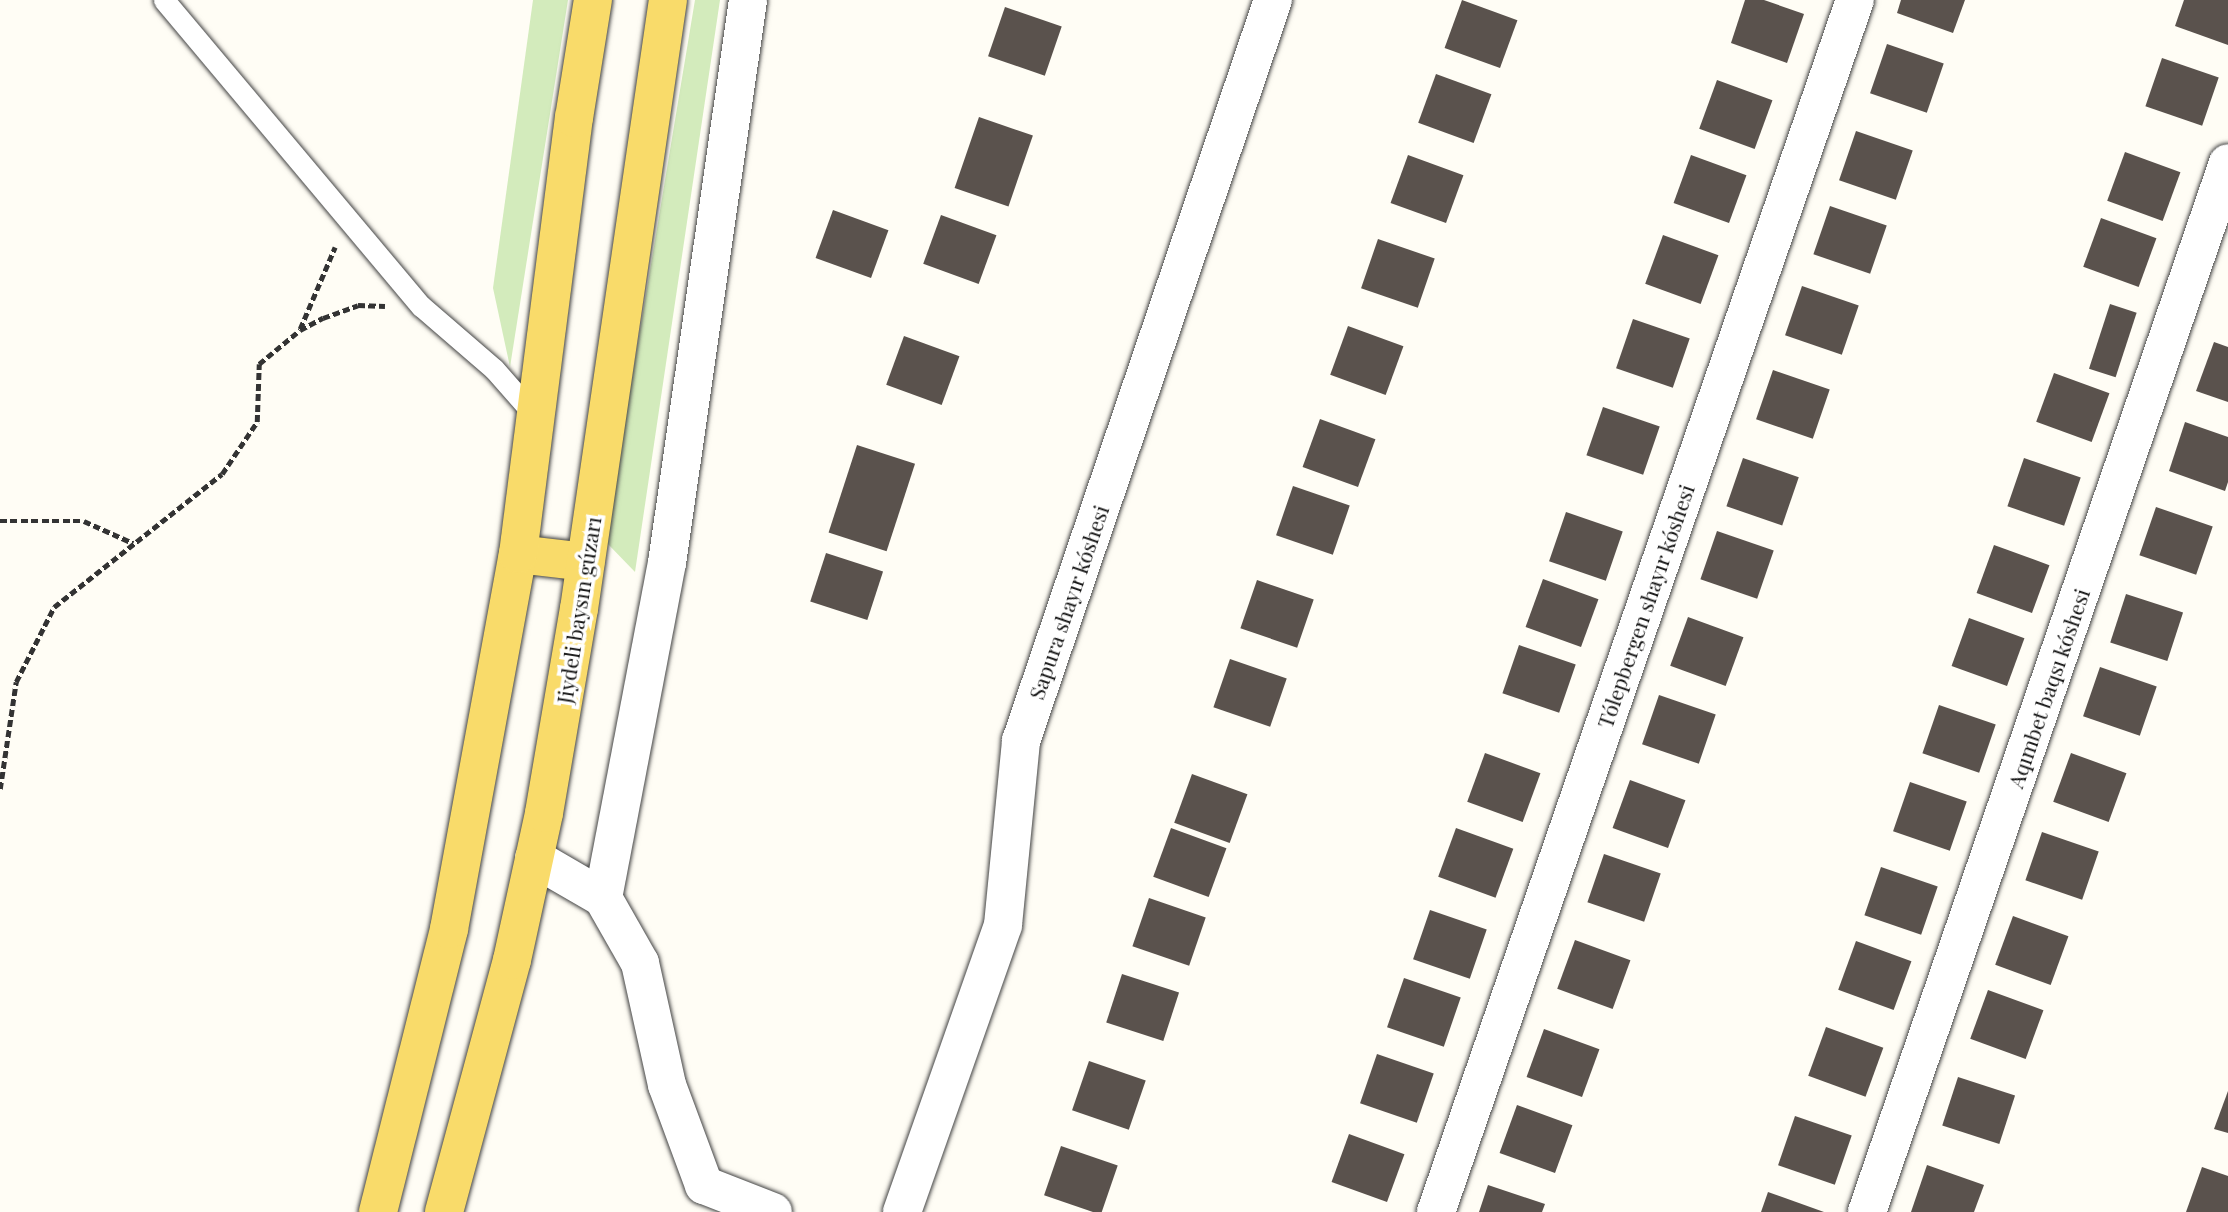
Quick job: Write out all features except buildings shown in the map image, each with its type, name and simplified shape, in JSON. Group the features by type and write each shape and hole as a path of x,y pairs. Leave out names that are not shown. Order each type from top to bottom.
{"main road":[{"path":"378,1212 449,929 518,554 538,418 574,118 593,0"},
{"name":"Jiydeli baysın gúzarı","path":"444,1212 512,960 534,858 586,562 668,0"},
{"path":"518,554 586,562"}],"street":[{"path":"603,898 667,563 748,0"},
{"name":"Sapura shayır kóshesi","path":"902,1212 1003,925 1021,741 1273,0"},
{"name":"Tólepbergen shayır kóshesi","path":"1436,1212 1855,0"},
{"name":"Aqımbet baqsı kóshesi","path":"1867,1212 2228,163"},
{"path":"534,858 603,898 640,963 667,1085 704,1185 773,1212"}],"lane":[{"path":"164,0 421,306 494,369 538,418"}],"path":[{"path":"300,330 331,260 345,216"},
{"path":"0,789 16,682 54,607 222,474 257,422 259,364 300,330 358,305 421,306"},
{"path":"0,521 84,522 133,543"}],"green space":[{"path":"533,0 568,0 510,367 493,288"},
{"path":"695,0 720,0 635,572 605,541"}]}
